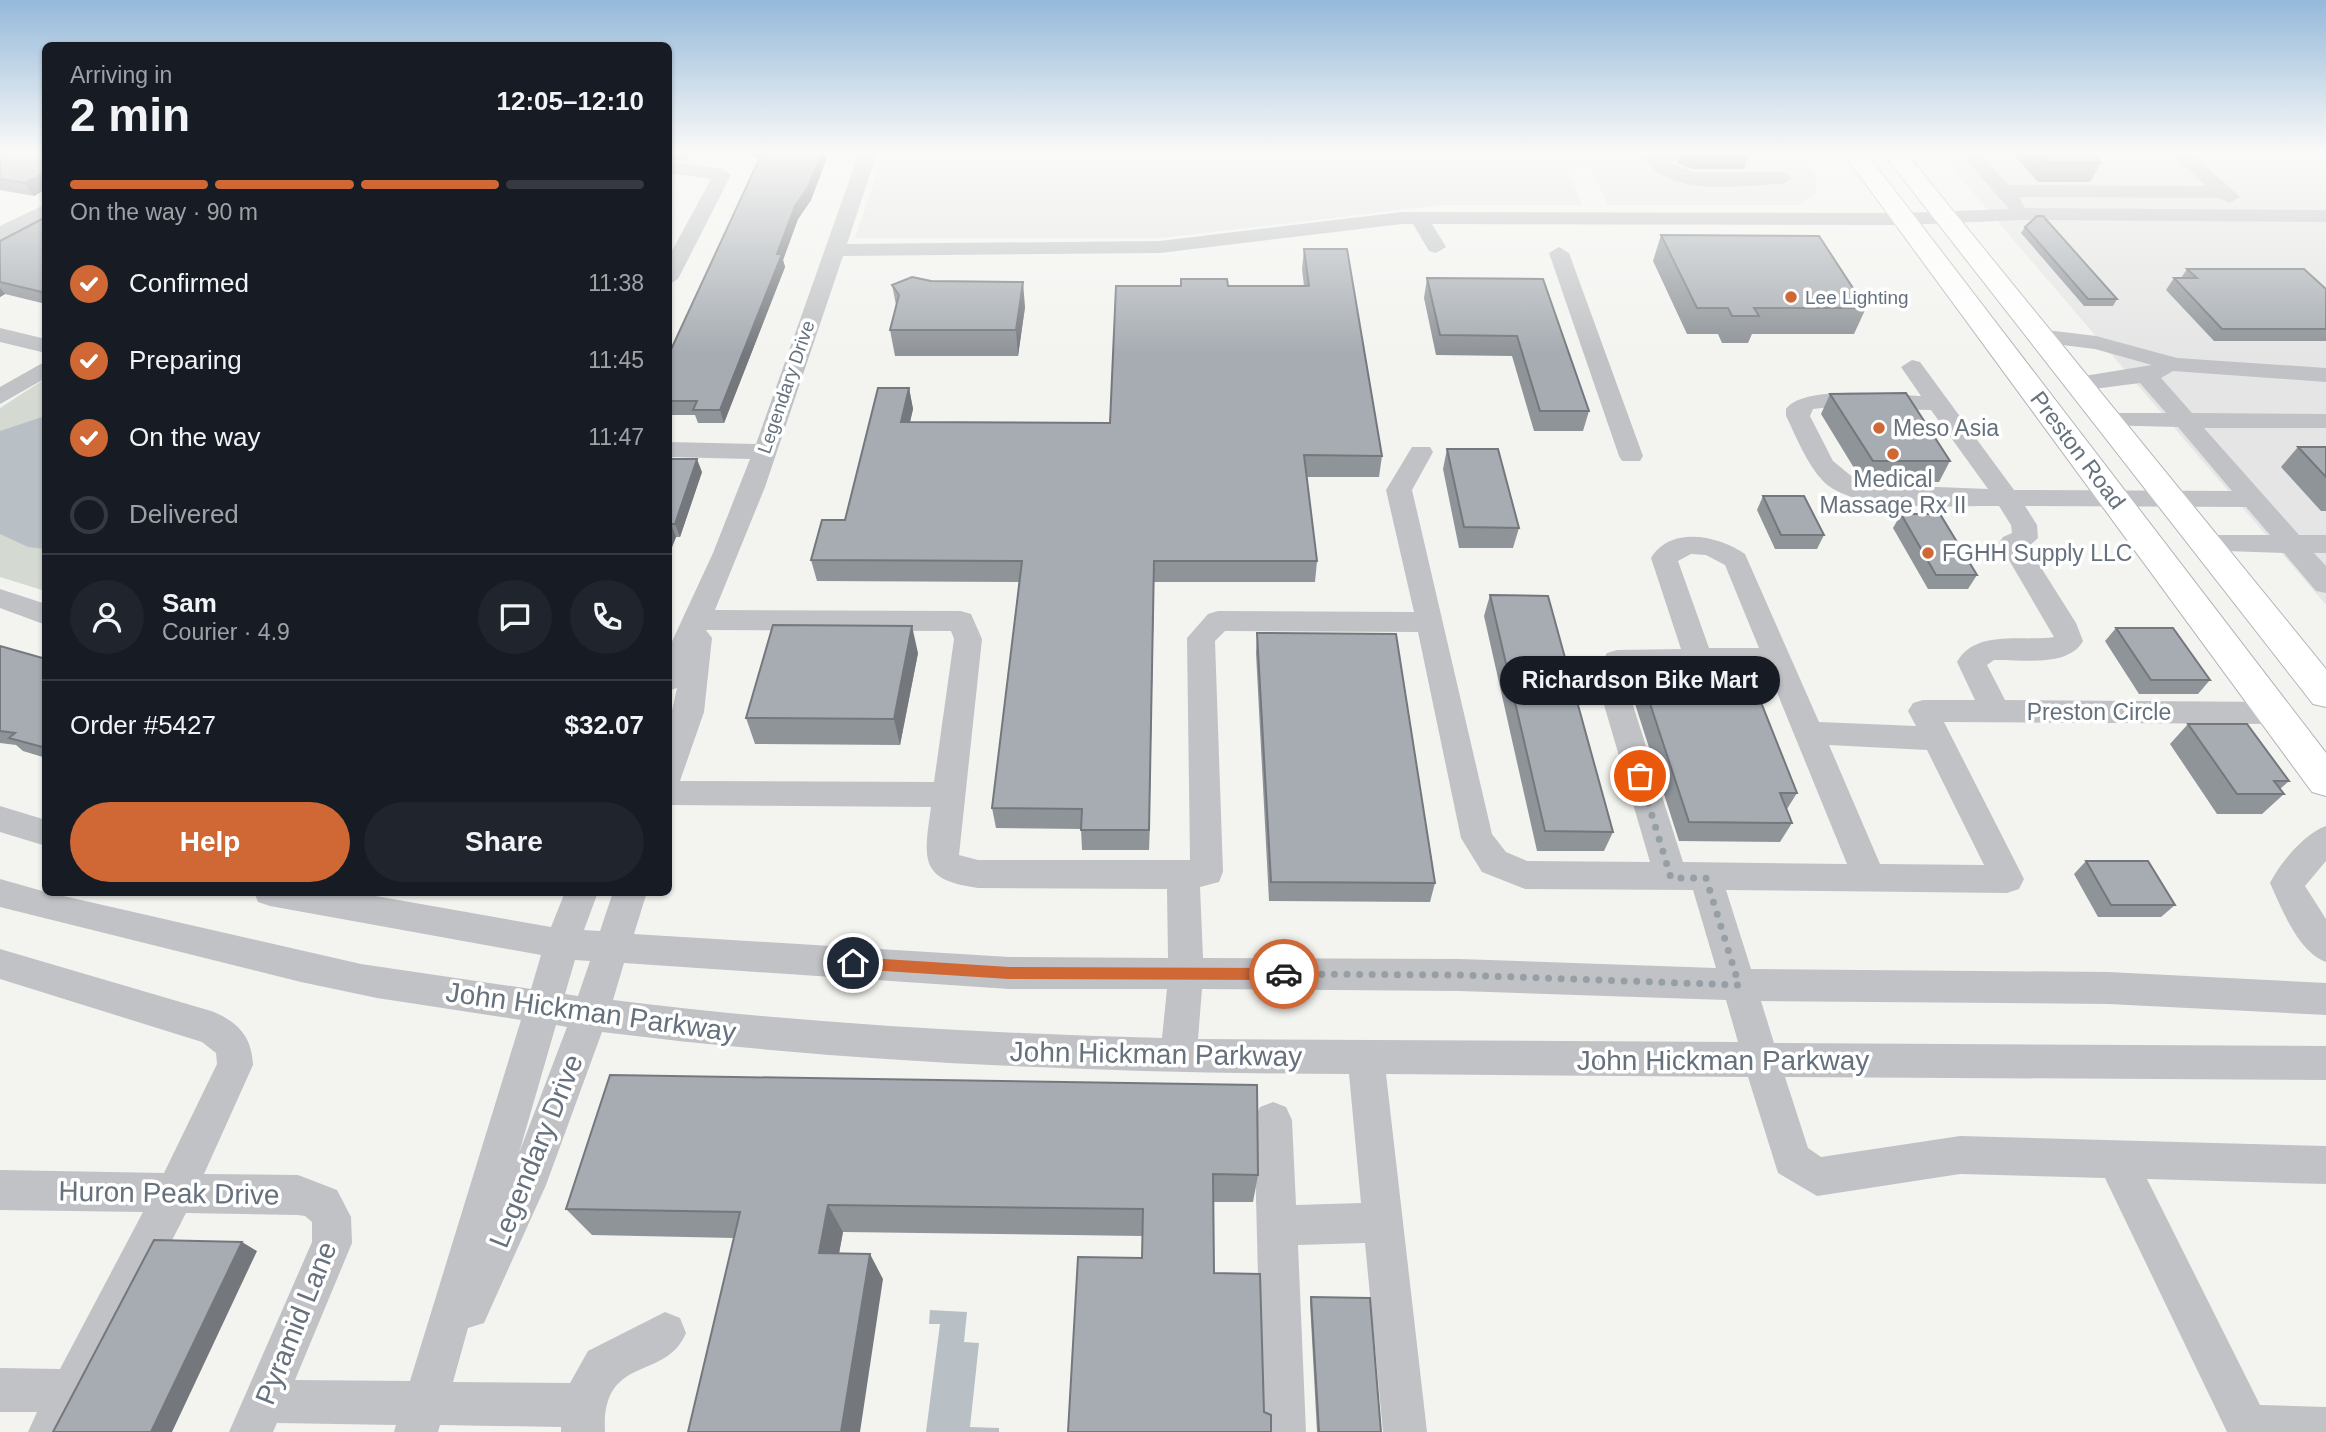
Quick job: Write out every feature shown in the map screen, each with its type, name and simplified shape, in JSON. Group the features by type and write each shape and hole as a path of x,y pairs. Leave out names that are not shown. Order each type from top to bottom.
{"main road":[{"name":"Preston Road","path":"1905,220 2326,781"},
{"name":"Preston Road","path":"1949,220 2038,336 2326,694"}],"street":[{"path":"672,271 699,220"},
{"name":"Legendary Drive","path":"672,672 699,620 764,453 845,220"},
{"path":"834,250 1160,247 1403,220"},
{"path":"1420,220 1436,247"},
{"path":"1559,253 1631,456"},
{"path":"0,335 42,345"},
{"path":"2038,336 2096,343 2176,365 2326,375"},
{"path":"2078,384 2146,375 2176,365"},
{"path":"1912,366 2024,525 2025,538 2012,543 2066,630 2069,641 2059,648 1988,650 1971,662 1996,712"},
{"path":"0,397 42,371"},
{"path":"2146,375 2326,584"},
{"path":"1937,403 1822,401 1806,403 1798,409 1798,416 1834,481 1848,490 1867,495 2252,499"},
{"path":"2107,420 2326,421"},
{"path":"672,449 764,453"},
{"path":"1421,452 1399,490 1477,838 1483,850 1509,870 1525,875 1671,878 2007,879 1937,739 1810,733"},
{"path":"2208,544 2326,544"},
{"path":"1698,657 1664,558 1679,545 1703,545 1723,550 1736,560 1870,879"},
{"path":"0,598 42,614"},
{"name":"Legendary Drive","path":"672,763 689,712 699,620"},
{"path":"699,620 961,621 968,639 942,845 943,862 956,871 978,874 1183,875 1202,875 1208,867 1201,638 1218,621 1430,622"},
{"path":"1671,878 1609,674 1617,660 1778,658"},
{"name":"Preston Circle","path":"1937,739 1923,711 2275,713"},
{"path":"672,793 948,795"},
{"path":"0,819 42,832"},
{"path":"2326,839 2287,883 2297,905 2326,947"},
{"path":"1178,1056 1186,974 1183,875"},
{"path":"1706,878 1792,1160 1817,1177 1960,1156 2326,1165"},
{"name":"John Hickman Parkway","path":"0,893 165,936 346,977 590,1015 751,1034 1015,1052 1178,1056 2326,1063"},
{"path":"292,896 562,944 1009,973 1459,975 1739,985 2108,988 2326,999"},
{"name":"Legendary Drive","path":"420,1418 542,1008 580,896"},
{"name":"Legendary Drive","path":"420,1418 526,1185 590,1015 629,896"},
{"path":"0,964 211,1028 227,1037 235,1052 234,1065 175,1193 50,1432"},
{"path":"1366,1058 1405,1432"},
{"path":"1273,1120 1284,1432"},
{"path":"2117,1160 2249,1430 2326,1429"},
{"name":"Huron Peak Drive","path":"0,1190 306,1195 320,1200 331,1213"},
{"name":"Pyramid Lane","path":"258,1417 332,1243 334,1231 331,1213"},
{"path":"1277,1224 1383,1223"},
{"path":"258,1417 582,1418 603,1366 665,1333"},
{"path":"0,1390 72,1391"}],"shaded area":[{"path":"861,220 1316,220 1161,238 855,238"},
{"path":"1996,220 2326,220 2326,605"},
{"path":"42,381 42,590 0,577 0,408"},
{"path":"42,417 42,549 28,547 0,534 0,431"},
{"path":"930,1310 967,1312 964,1342 979,1343 970,1427 999,1428 999,1432 926,1432 940,1324 929,1324"}],"building":[{"path":"42,220 42,292 0,282 0,241"},
{"path":"731,220 790,220 777,254 782,254 720,410 693,410 697,401 672,401 672,347"},
{"path":"2033,220 2046,220 2117,299 2088,299 2025,227"},
{"path":"1661,235 1819,236 1866,308 1754,308 1759,316 1732,316 1728,308 1697,308"},
{"path":"1304,249 1347,249 1382,456 1304,455 1317,561 1154,561 1149,830 1081,830 1082,809 992,808 1022,561 811,560 822,520 845,520 878,388 909,388 901,422 1110,423 1116,286 1181,286 1181,279 1227,279 1228,286 1309,286"},
{"path":"2187,269 2304,269 2326,289 2326,329 2222,329 2174,278 2197,278"},
{"path":"912,277 931,281 1023,282 1016,330 890,330 899,295 892,285"},
{"path":"1427,278 1543,279 1589,411 1540,411 1517,336 1440,335"},
{"path":"1906,393 1950,461 1873,461 1830,394"},
{"path":"2298,447 2326,447 2326,477"},
{"path":"1447,449 1498,449 1519,528 1464,527"},
{"path":"672,459 697,459 675,524 672,524"},
{"path":"1763,496 1804,496 1824,535 1781,535"},
{"path":"1901,514 1940,514 1977,575 1936,575"},
{"path":"1490,595 1548,596 1613,832 1545,831"},
{"path":"773,625 912,626 894,719 746,718"},
{"path":"2116,628 2173,628 2210,680 2151,680"},
{"path":"1257,633 1396,634 1435,883 1271,882"},
{"path":"0,646 42,658 42,747 9,738 15,733 0,731"},
{"path":"1636,661 1745,662 1797,793 1780,793 1792,823 1689,822"},
{"path":"2188,724 2247,724 2289,781 2274,781 2284,794 2237,794"},
{"path":"2086,861 2148,861 2175,905 2111,905"},
{"path":"610,1075 1257,1085 1258,1175 1213,1174 1214,1273 1260,1274 1264,1412 1271,1415 1271,1432 1068,1432 1078,1257 1142,1258 1143,1209 828,1205 819,1253 870,1254 841,1432 688,1432 740,1212 566,1209"},
{"path":"154,1240 242,1242 151,1432 53,1432"},
{"path":"1311,1297 1370,1298 1381,1432 1319,1432"}],"way so far":[{"path":"1284,974 1459,975 1739,985 1706,878 1671,878 1640,776"}],"place":[{"name":"Lee Lighting","path":"1791,297"},
{"name":"Meso Asia","path":"1879,428"},
{"name":"Medical Massage Rx II","path":"1893,454"},
{"name":"FGHH Supply LLC","path":"1928,553"},
{"name":"Richardson Bike Mart","path":"1640,776"}],"route":[{"path":"853,963 1009,973 1284,974"}]}
